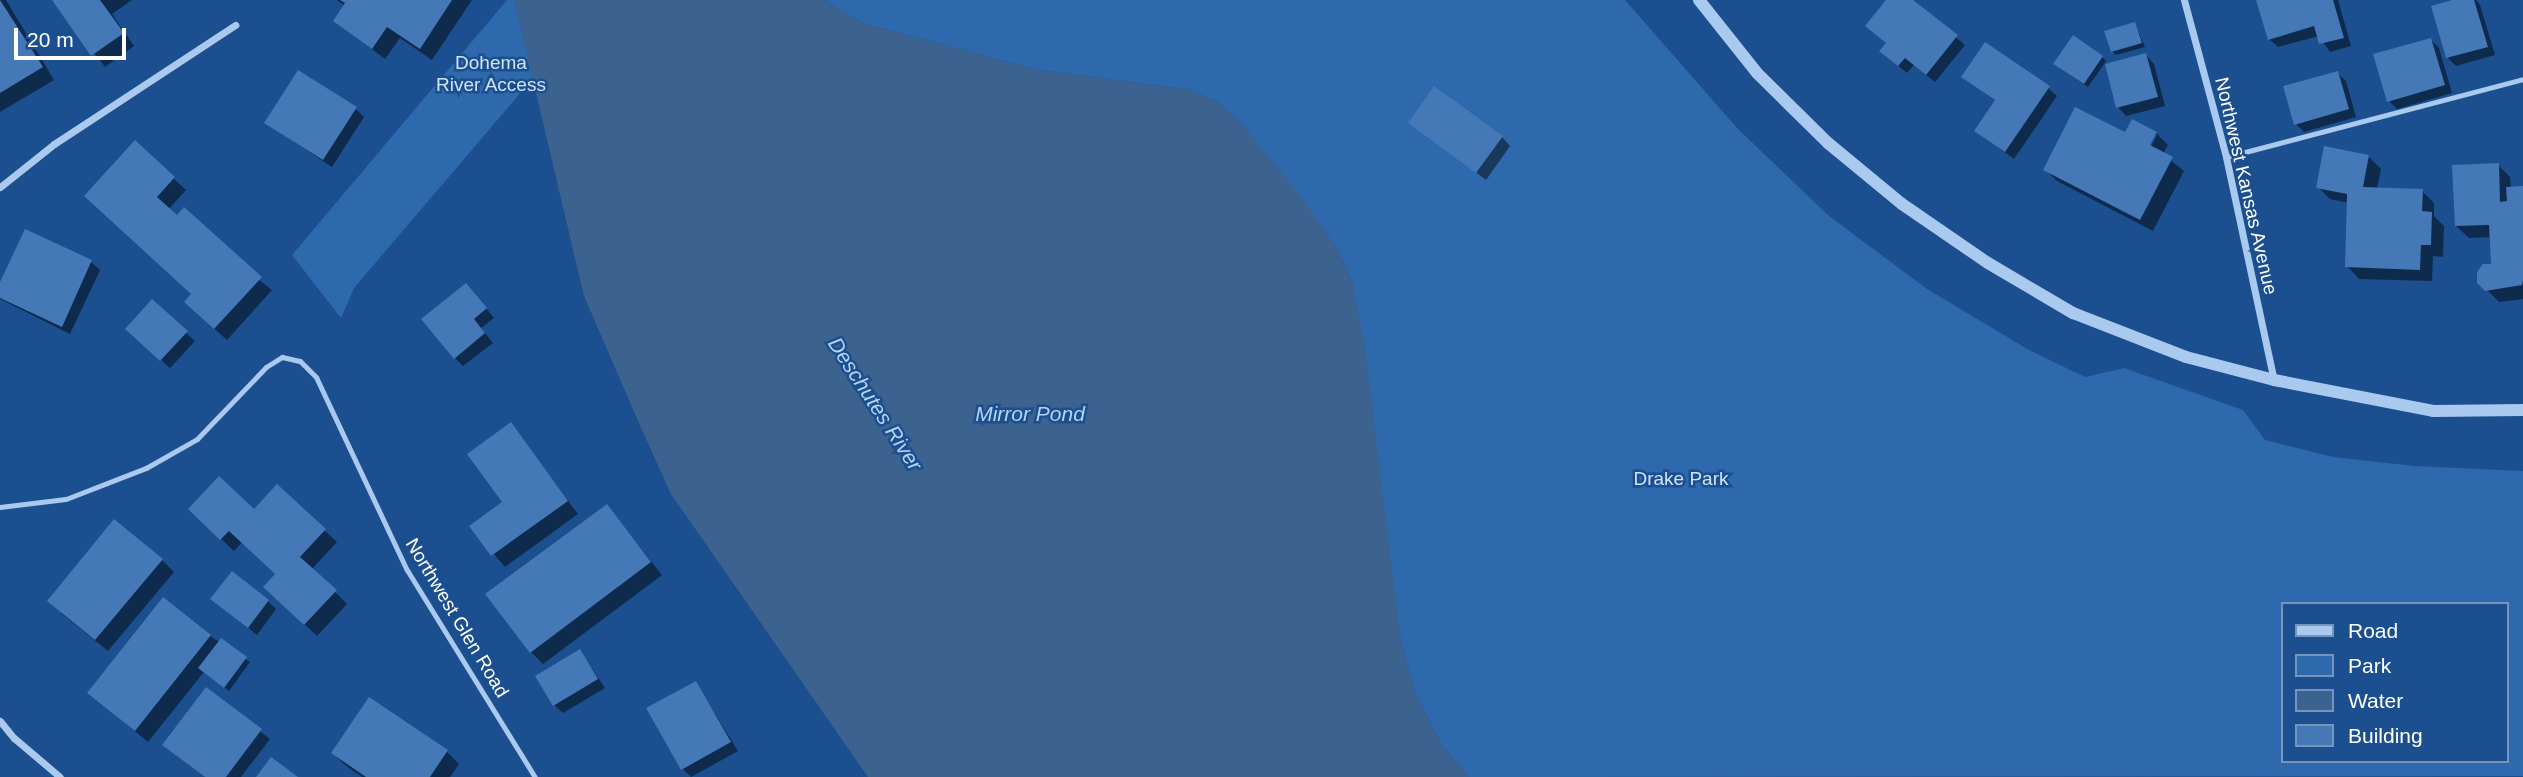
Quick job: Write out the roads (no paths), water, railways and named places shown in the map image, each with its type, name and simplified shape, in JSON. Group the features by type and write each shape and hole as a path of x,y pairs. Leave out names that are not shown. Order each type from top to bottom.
{"street":[{"path":"1699,0 1757,73 1828,143 1902,204 1988,263 2073,313 2186,357 2274,380 2433,411 2523,410"},
{"name":"Northwest Kansas Avenue","path":"2184,0 2226,157 2274,380"},
{"path":"0,187 54,145 235,25"},
{"path":"0,721 13,738 60,777"}],"lane":[{"path":"2226,157 2523,79"},
{"name":"Northwest Glen Road","path":"0,508 66,499 146,468 197,439 266,367 282,357 300,361 316,377 407,570 535,777"}],"water":[{"name":"Mirror Pond","path":"514,0 824,0 862,23 1039,70 1191,90 1218,102 1243,125 1299,194 1335,245 1352,281 1365,346 1401,643 1417,698 1443,747 1469,777 868,777 671,494 584,296"}],"park label":[{"name":"Dohema River Access","path":"491,74"},
{"name":"Drake Park","path":"1681,479"}],"water label":[{"name":"Deschutes River","path":"875,404"}]}
